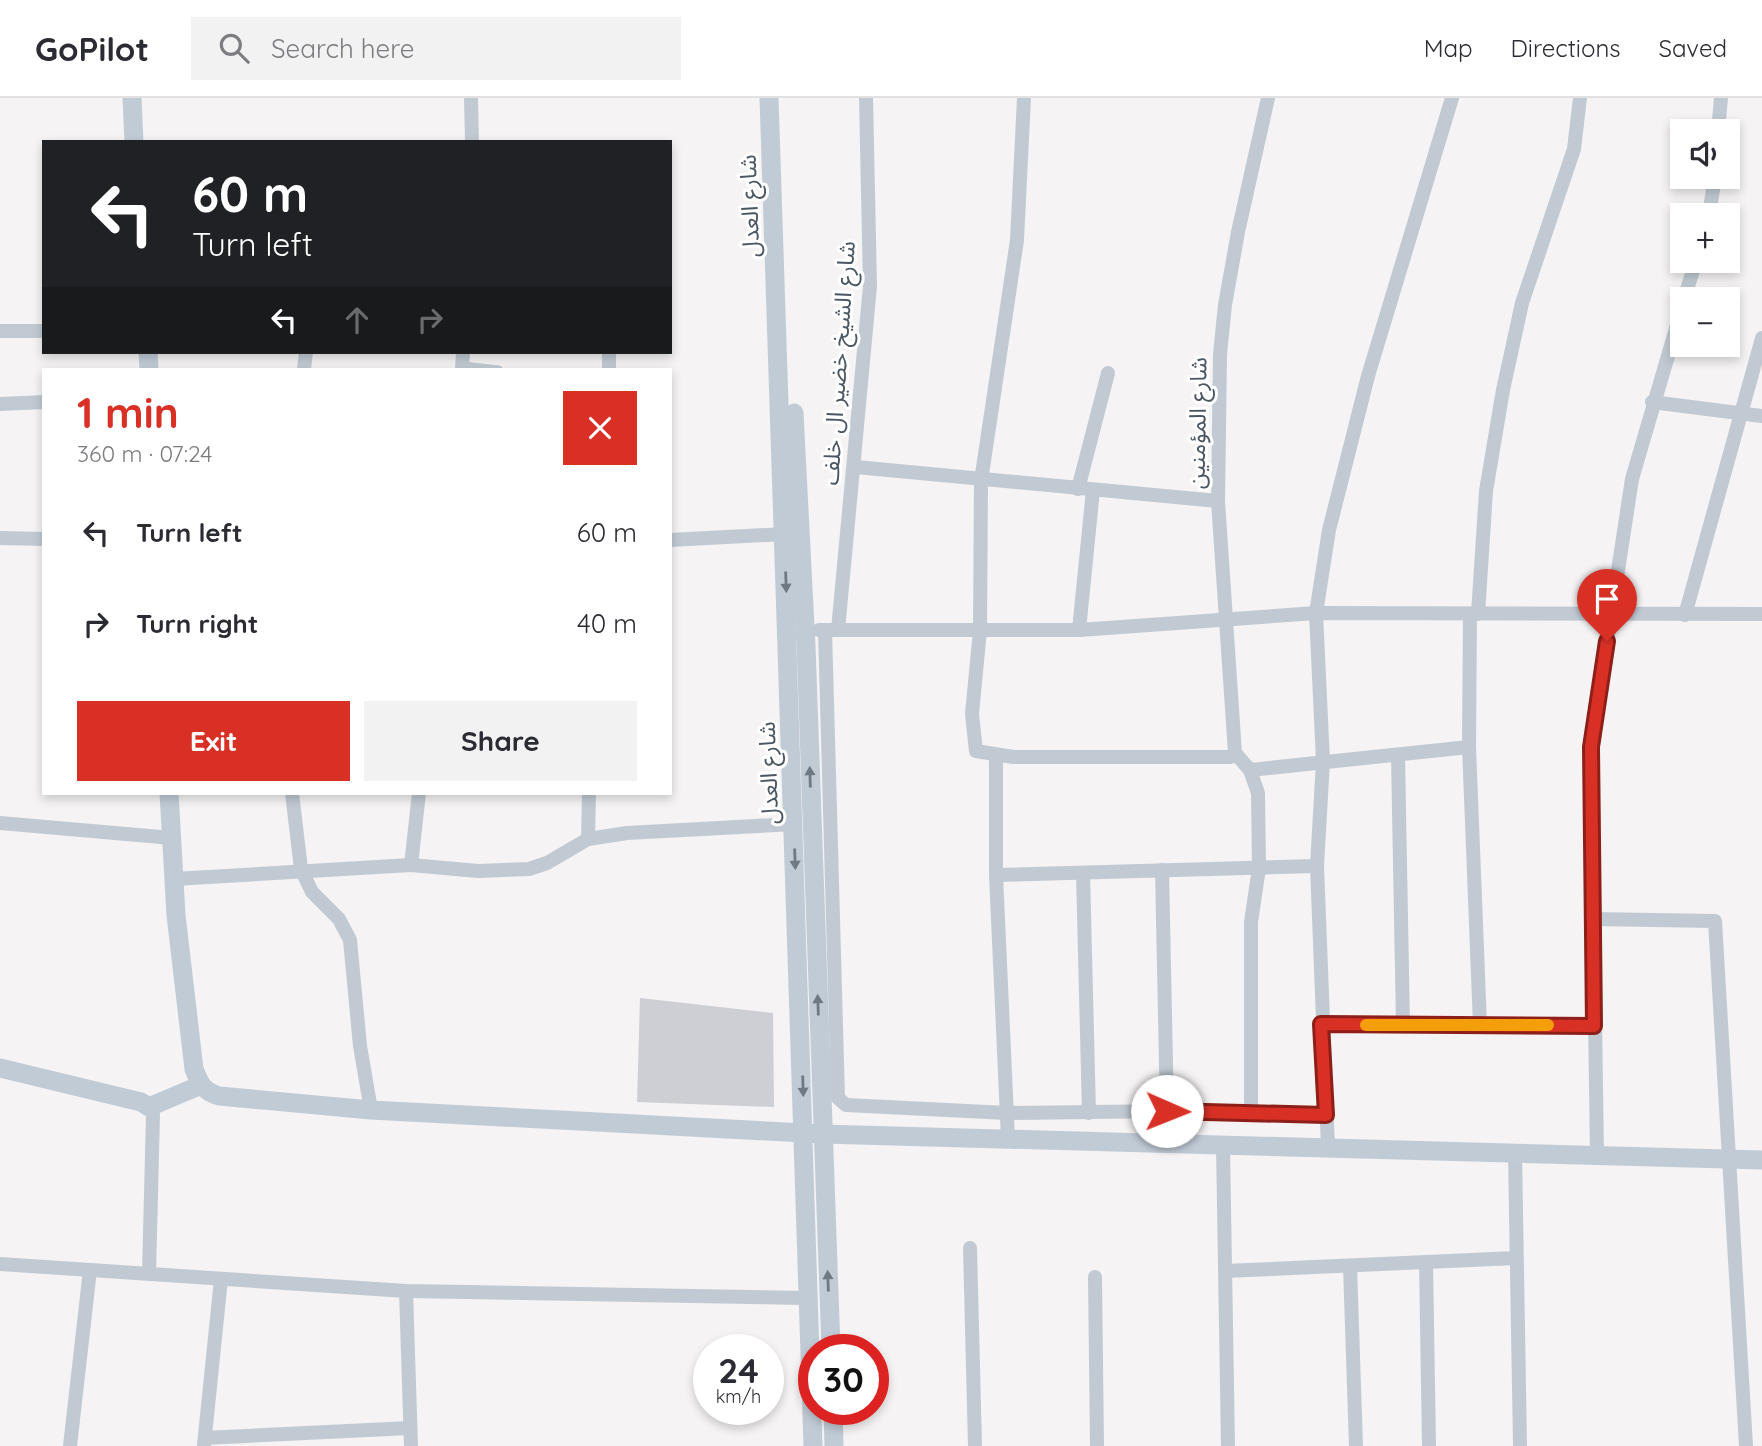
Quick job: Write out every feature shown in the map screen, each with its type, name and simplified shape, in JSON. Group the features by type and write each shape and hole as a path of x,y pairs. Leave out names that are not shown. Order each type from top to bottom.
{"street":[{"path":"132,98 134,140"},
{"path":"471,98 472,140"},
{"name":"شارع العدل","path":"769,98 794,824 813,1133 830,1334"},
{"name":"شارع العدل","path":"782,98 805,630 813,1133 808,1298 813,1446"},
{"name":"شارع الشيخ خضير ال خلف","path":"866,98 870,286 856,467 832,630 838,1098 846,1105 1007,1113 1167,1111 1326,1115"},
{"path":"1024,98 1017,240 981,481 980,630 972,714 976,751 996,756 1230,757 1235,753 1250,770 1258,793 1259,868 1251,922 1251,1113"},
{"name":"شارع المؤمنين","path":"1235,753 1218,501 1220,354 1224,305 1268,98"},
{"path":"1328,1148 1321,1024 1317,866 1323,761 1316,613 1329,530 1368,376 1452,98"},
{"path":"1480,1025 1469,747 1474,614 1486,491 1503,390 1522,303 1574,149 1580,98"},
{"path":"1719,119 1721,98"},
{"path":"0,331 42,331"},
{"path":"1685,615 1762,338"},
{"path":"1597,1155 1591,747 1632,479 1670,346"},
{"path":"1079,630 1085,490 1108,373"},
{"path":"0,404 42,402"},
{"path":"1652,402 1762,416"},
{"path":"856,467 981,481 1218,501"},
{"path":"672,540 785,534"},
{"path":"0,538 42,539"},
{"path":"805,630 1079,630 1316,613 1762,614"},
{"path":"1250,770 1469,747"},
{"path":"996,756 996,875 1008,1139"},
{"path":"1398,756 1403,1025"},
{"path":"169,795 174,879 192,1056 201,1085 208,1093 226,1097 371,1110 813,1133 1762,1160"},
{"path":"292,795 301,869 312,892 339,919 350,940 360,1046 371,1110"},
{"path":"411,865 419,795"},
{"path":"588,839 589,795"},
{"path":"0,823 172,838"},
{"path":"174,879 301,869 411,865 478,871 528,869 547,863 588,839 627,833 794,824"},
{"path":"996,875 1317,866"},
{"path":"1162,870 1167,1111"},
{"path":"1083,873 1089,1113"},
{"path":"1592,919 1716,921 1746,1446"},
{"path":"1321,1024 1594,1026"},
{"path":"0,1068 141,1102 149,1107 153,1114 149,1274"},
{"path":"149,1107 201,1085"},
{"path":"1223,1146 1228,1446"},
{"path":"1515,1153 1520,1446"},
{"path":"970,1248 975,1446"},
{"path":"1225,1271 1517,1258"},
{"path":"1426,1262 1429,1446"},
{"path":"0,1264 406,1292 808,1298"},
{"path":"1350,1266 1356,1446"},
{"path":"70,1446 90,1270"},
{"path":"1095,1277 1097,1446"},
{"path":"221,1279 204,1442 410,1428"},
{"path":"406,1292 411,1446"},
{"path":"833,1425 834,1446"}],"lane":[{"path":"462,362 494,368"}],"building":[{"path":"640,998 773,1013 774,1107 637,1102"}],"slow traffic":[{"path":"1366,1025 1548,1025"}],"route":[{"path":"1167,1111 1326,1115 1321,1024 1594,1026 1591,747 1607,641"}]}
